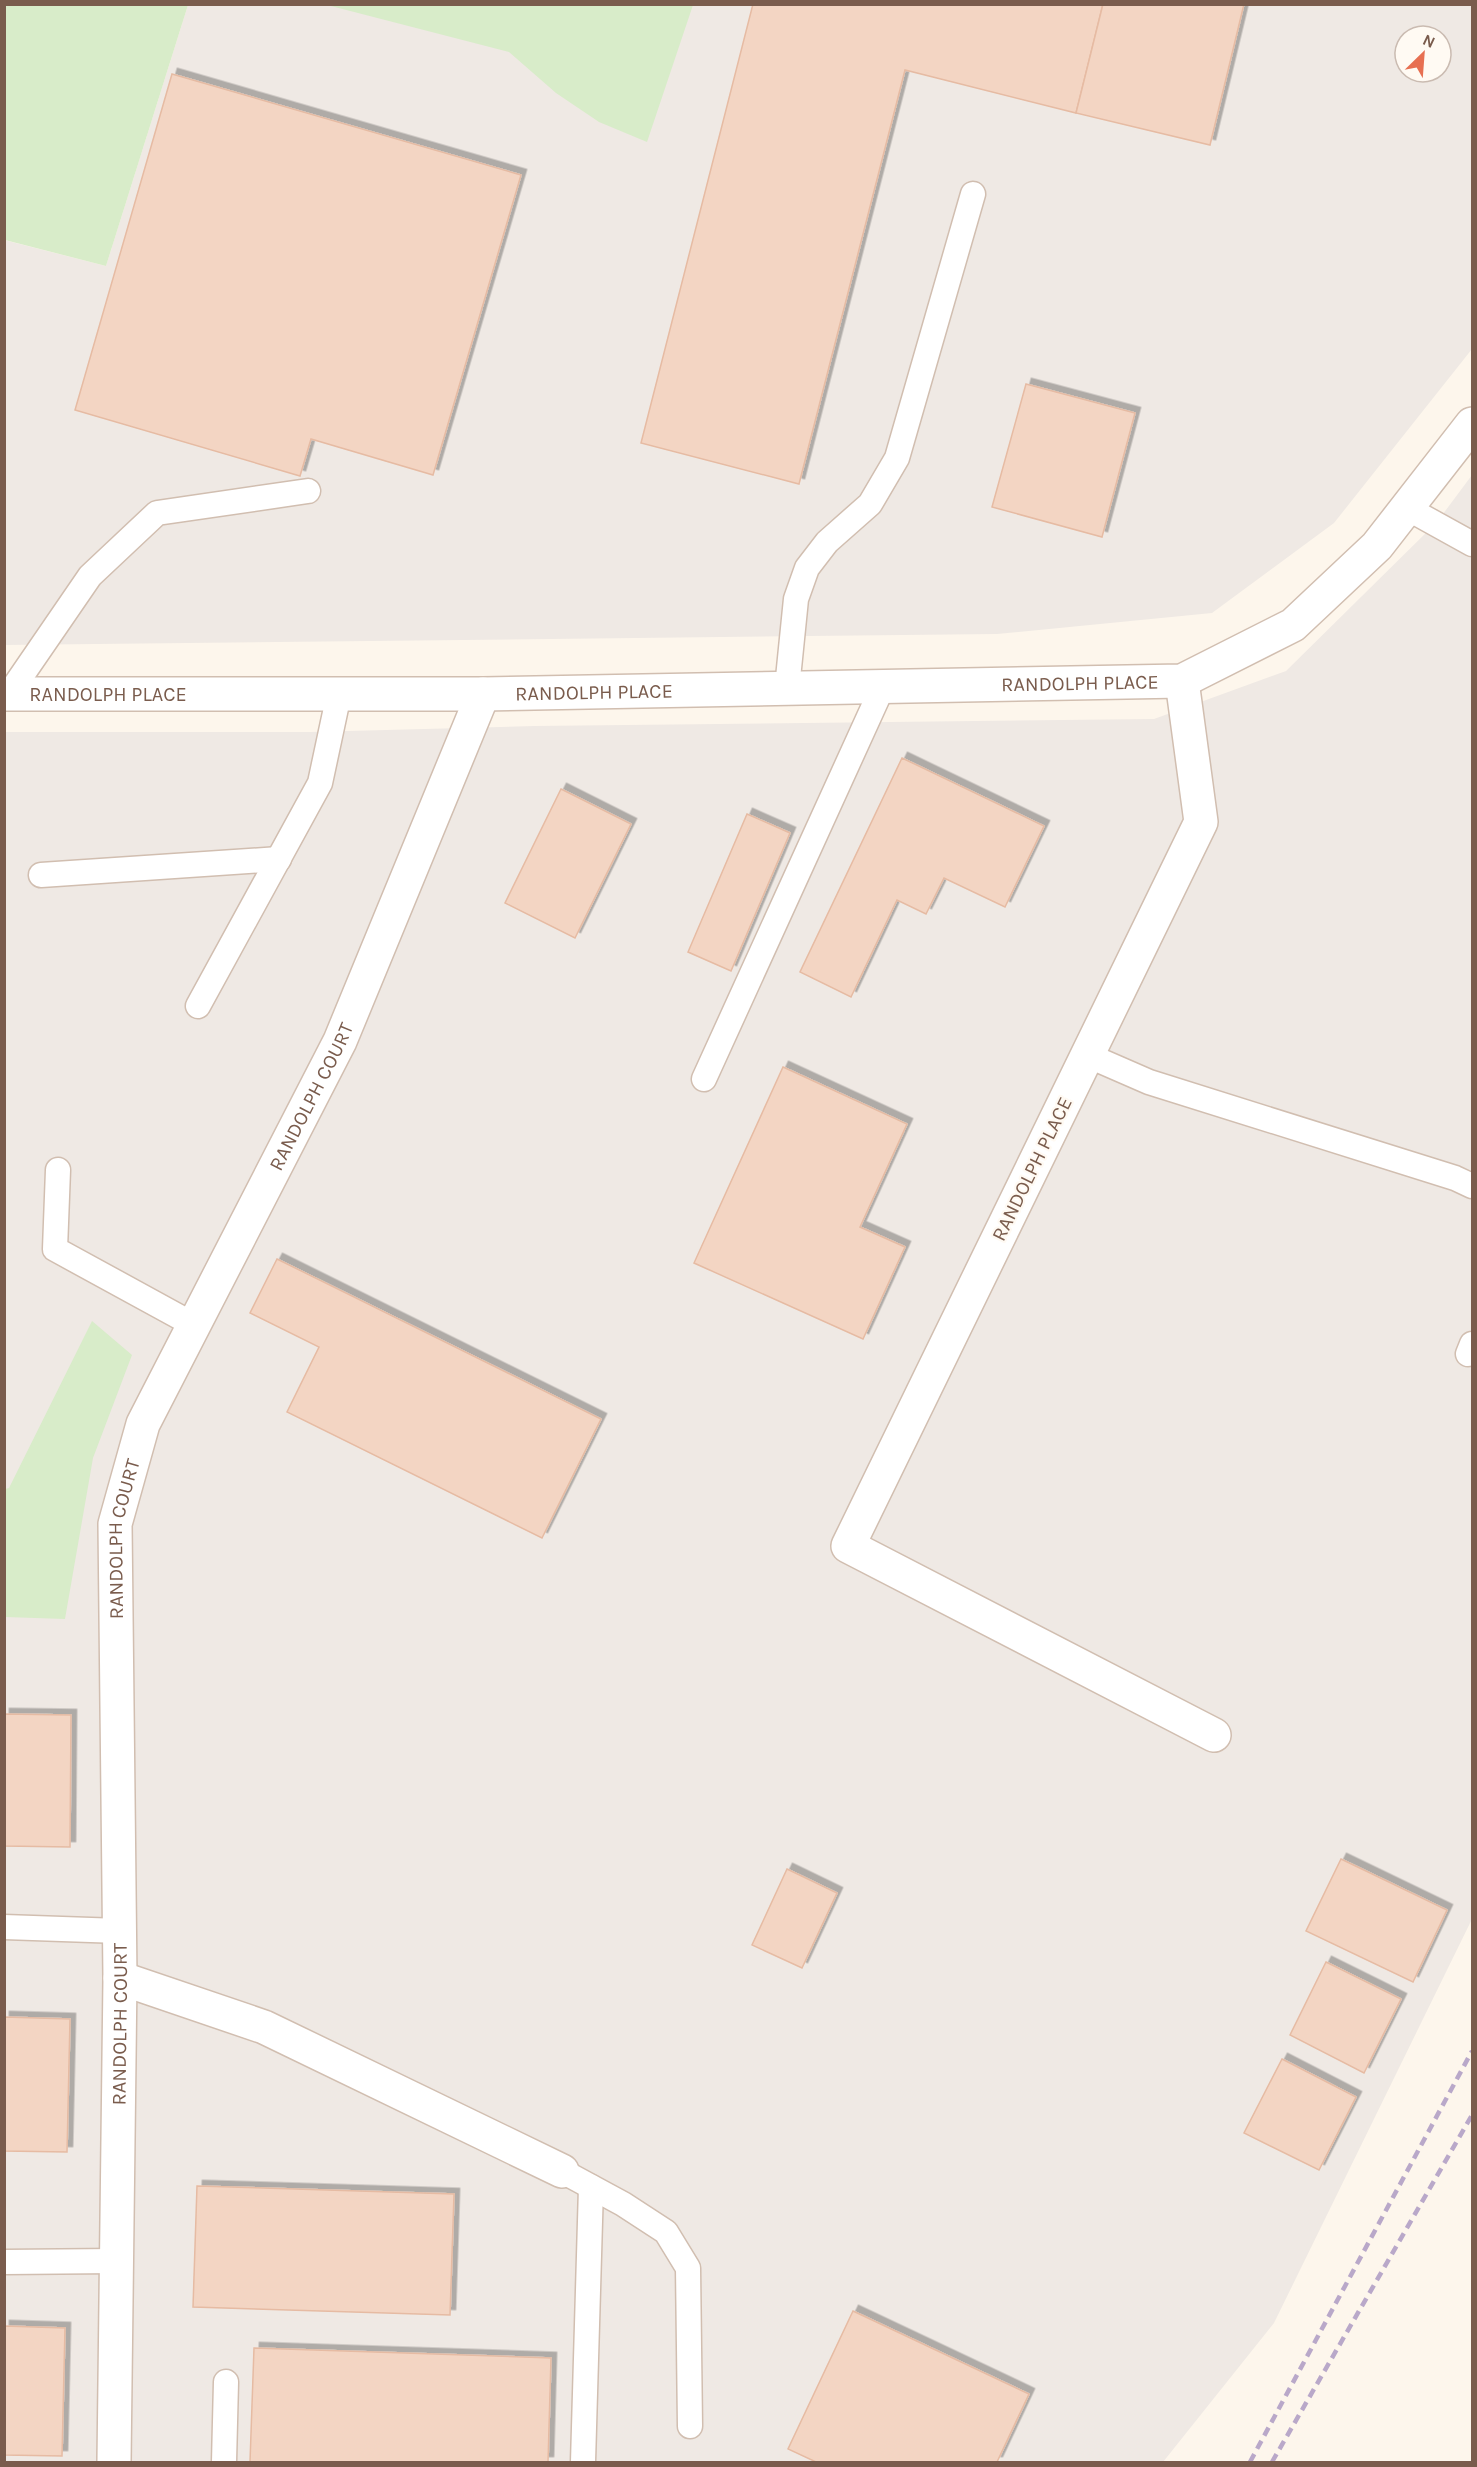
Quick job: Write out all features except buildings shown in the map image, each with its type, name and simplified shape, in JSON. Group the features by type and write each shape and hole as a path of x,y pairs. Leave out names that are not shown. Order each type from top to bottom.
{"street":[{"name":"RANDOLPH PLACE","path":"7,694 483,694 1182,681 1293,625 1377,546 1473,424"},
{"name":"RANDOLPH PLACE","path":"1182,681 1201,822 848,1546 1214,1735"},
{"name":"RANDOLPH COURT","path":"114,2463 120,1977 115,1524 143,1424 340,1041 483,694"},
{"path":"120,1977 264,2027 562,2171"}],"lane":[{"path":"787,688 796,599 807,568 827,542 870,504 897,458 973,194"},
{"path":"7,694 90,576 157,513 308,491"},
{"path":"1407,508 1473,544"},
{"path":"704,1079 883,686"},
{"path":"198,1006 320,783 339,694"},
{"path":"41,875 279,859"},
{"path":"1087,1055 1149,1082 1455,1178 1473,1186"},
{"path":"58,1170 55,1249 194,1325"},
{"path":"4,1927 120,1931"},
{"path":"562,2171 624,2204 666,2232 688,2268 690,2426"},
{"path":"584,2463 591,2187"},
{"path":"4,2262 117,2261"},
{"path":"224,2463 226,2382"}],"shaded area":[{"path":"188,5 1472,5 1472,349 1334,523 1212,613 997,634 5,645 4,240 106,266"},
{"path":"1472,475 1472,1919 1274,2323 1163,2462 5,2462 5,732 310,732 534,726 1154,719 1286,671 1437,522"}],"green space":[{"path":"4,5 188,5 106,266 5,240"},
{"path":"327,5 693,5 647,142 599,122 556,93 509,52"},
{"path":"92,1321 132,1355 93,1458 65,1619 5,1617 5,1489 9,1488"}],"railway":[{"path":"1250,2462 1472,2051"},
{"path":"1272,2462 1472,2115"}]}
